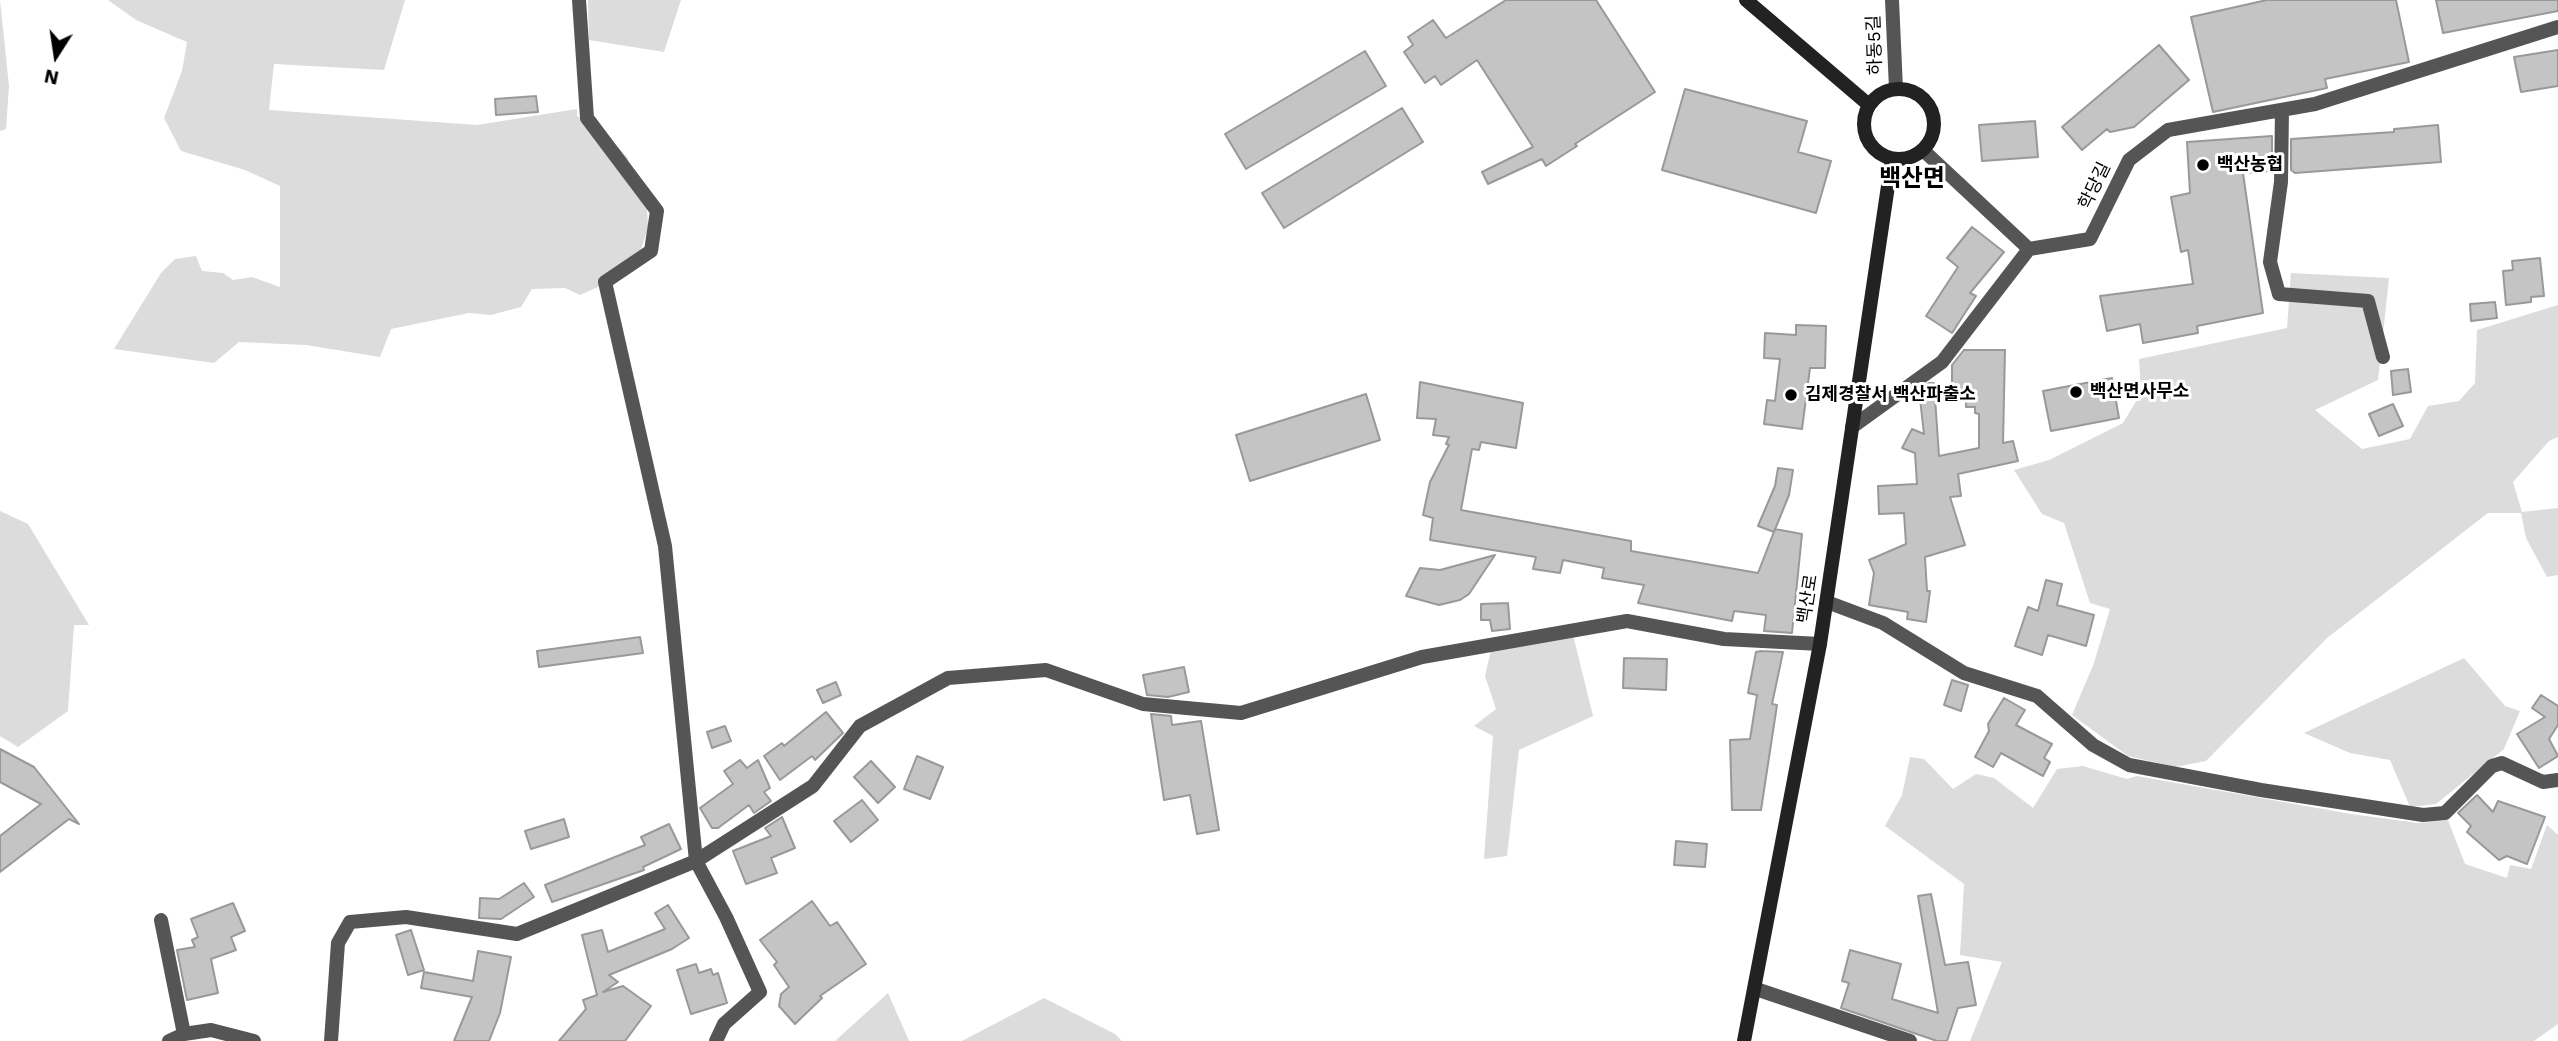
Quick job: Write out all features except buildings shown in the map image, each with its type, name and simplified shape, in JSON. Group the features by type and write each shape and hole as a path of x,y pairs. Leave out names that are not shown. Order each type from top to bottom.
{"main road":[{"path":"1745,0 1869,105"},
{"path":"1896,89 1918,94 1932,110 1934,132 1924,150 1903,160 1881,155 1866,138 1865,116 1869,105 1877,97 1896,89"},
{"name":"백산로","path":"1744,1041 1820,644 1892,159"}],"street":[{"path":"579,0 587,118 657,211 651,251 605,282 665,546 696,861 726,917 760,992 724,1024 716,1041"},
{"name":"하동5길","path":"1892,0 1896,89"},
{"name":"학당길","path":"2029,249 2090,239 2129,160 2168,130 2315,104 2558,27"},
{"path":"2281,110 2281,182 2270,262 2279,293 2368,302 2383,357"},
{"path":"1852,427 1942,362 2029,249 1924,150"},
{"path":"1827,602 1883,623 1964,673 2038,696 2093,746 2129,765 2261,790 2423,815 2445,813 2492,766 2502,763 2543,782 2558,780"},
{"path":"331,1041 338,943 350,922 406,917 517,934 696,861 813,786 860,726 948,678 1046,670 1143,704 1241,713 1422,657 1627,621 1724,639 1820,644"},
{"path":"161,919 184,1034"},
{"path":"1756,989 1910,1041"},
{"path":"169,1041 184,1034 211,1030 254,1041"}],"shaded area":[{"path":"0,0 9,86 6,129 0,131"},
{"path":"108,0 405,0 384,70 274,64 269,110 477,125 577,109 577,116 601,129 628,158 629,186 647,208 648,228 634,271 580,295 565,288 532,289 521,307 491,315 469,313 391,329 380,357 306,345 239,342 214,363 114,349 161,273 175,259 196,256 202,271 223,273 233,280 252,277 280,287 280,186 245,170 181,151 164,118 182,71 187,42 136,20"},
{"path":"588,0 681,0 664,52 589,40"},
{"path":"2291,273 2389,278 2378,380 2315,410 2362,449 2410,439 2428,406 2459,401 2475,383 2477,330 2558,305 2558,437 2549,441 2513,482 2522,512 2558,508 2558,575 2547,577 2526,538 2521,513 2488,513 2327,638 2206,761 2175,767 2128,756 2072,715 2094,663 2110,609 2090,603 2064,523 2042,514 2014,470 2049,460 2123,423 2141,393 2139,359 2287,328"},
{"path":"0,511 28,524 89,625 74,625 68,711 18,747 0,736"},
{"path":"1573,635 1593,716 1519,750 1507,856 1484,859 1493,736 1474,726 1496,709 1485,676 1491,650"},
{"path":"2464,658 2505,706 2520,711 2504,749 2436,804 2410,807 2390,760 2350,753 2304,733"},
{"path":"1910,757 1924,759 1953,789 1976,774 1994,778 2033,808 2057,769 2083,766 2127,779 2137,776 2351,814 2418,823 2448,820 2465,864 2507,878 2510,865 2531,869 2547,825 2558,835 2558,1024 2534,1041 1970,1041 2002,962 1960,955 1964,884 1885,826 1902,795"},
{"path":"888,993 909,1041 835,1041"},
{"path":"1044,998 1115,1034 1122,1041 962,1041"}],"place":[{"name":"백산농협","path":"2203,165"},
{"name":"백산면사무소","path":"2076,392"},
{"name":"김제경찰서 백산파출소","path":"1791,395"}],"district":[{"name":"백산면","path":"1912,179"}]}
